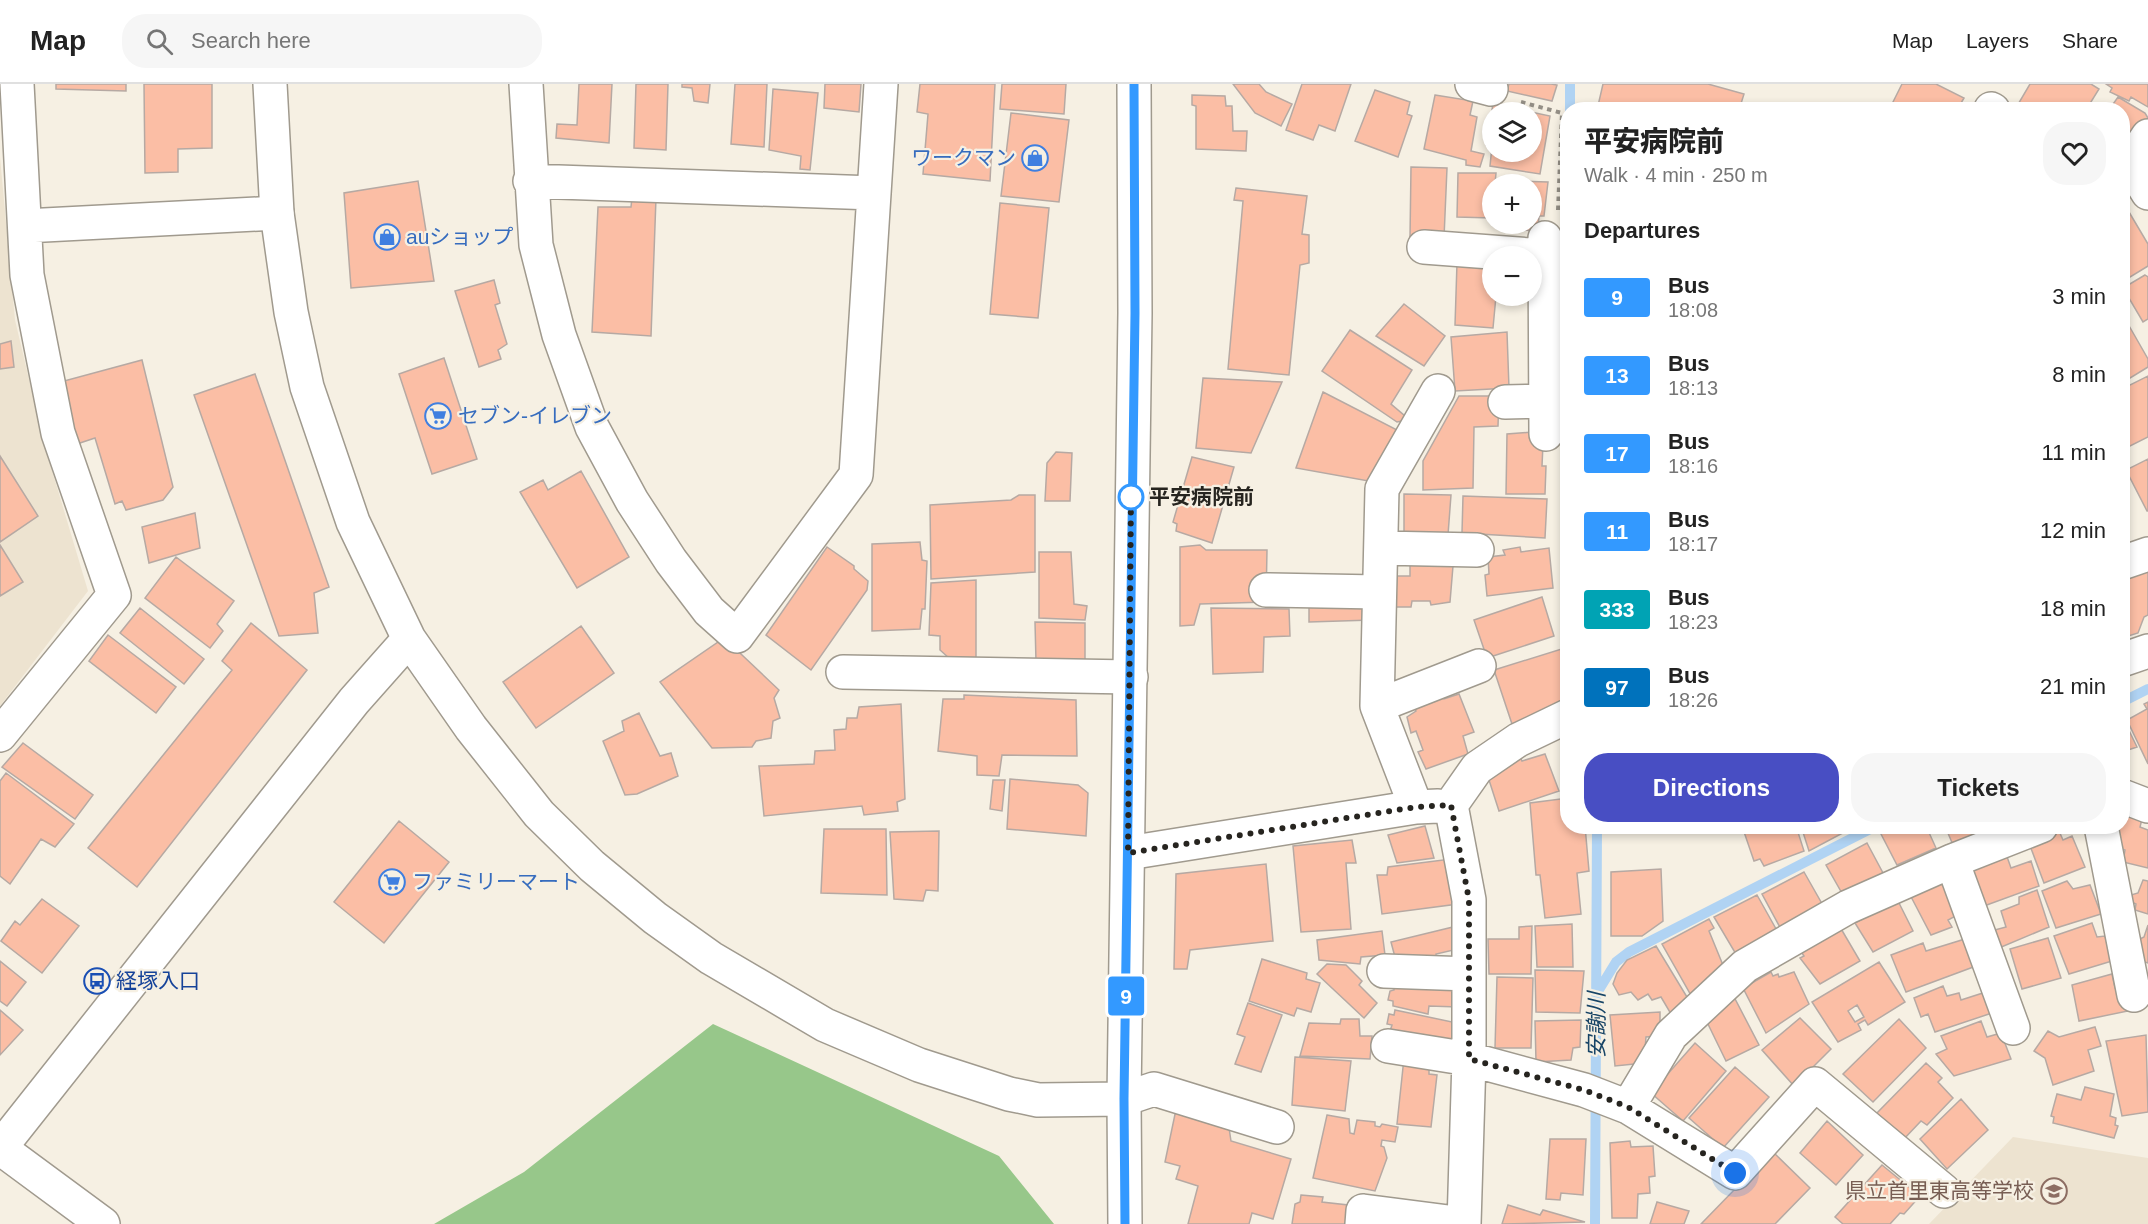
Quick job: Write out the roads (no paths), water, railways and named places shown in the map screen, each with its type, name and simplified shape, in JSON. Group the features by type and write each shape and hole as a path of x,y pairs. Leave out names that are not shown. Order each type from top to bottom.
{"street":[{"path":"0,735 114,594 58,433 27,275 17,84"},
{"path":"270,84 277,213 289,302 308,387 353,522 409,639 471,728 539,814 592,866 655,918 711,958 825,1025 919,1065 1038,1101 1124,1099 1154,1089 1277,1127"},
{"path":"526,84 530,181 536,245 559,335 592,427 632,501 671,561 709,611 737,636 856,475 881,84"},
{"path":"1125,1224 1124,1099 1131,677 1134,84"},
{"path":"2130,163 2148,136"},
{"path":"2130,174 2148,194"},
{"path":"530,181 874,193"},
{"path":"25,226 277,213"},
{"path":"1424,247 1553,255 1546,434"},
{"path":"1416,807 1377,706 1382,489 1438,391"},
{"path":"1506,402 1546,401"},
{"path":"1381,548 1477,550"},
{"path":"2130,560 2148,554"},
{"path":"1266,590 1378,592"},
{"path":"103,1224 0,1148 347,711 409,639"},
{"path":"2130,657 2148,651"},
{"path":"1377,706 1479,666"},
{"path":"843,672 1131,677"},
{"path":"1362,1224 1363,1211 1464,1224 1469,1059 1469,900 1451,805 1477,768 1518,740 1560,720"},
{"path":"2130,799 2148,806"},
{"path":"1128,853 1416,807 1451,805"},
{"path":"1622,1105 1671,1035 1745,966 1848,907 1952,861 2021,834"},
{"path":"2103,834 2134,995"},
{"path":"1952,861 2013,1028"},
{"path":"1383,971 1469,974"},
{"path":"1388,1046 1469,1059 1584,1090 1622,1105 1735,1173 1815,1084 1944,1191"}],"waterway":[{"name":"安謝川","path":"1570,84 1570,102"},
{"path":"2130,698 2148,689"},
{"name":"安謝川","path":"1595,1224 1597,834"},
{"path":"1597,993 1616,962 1629,952 1860,834"}],"place":[{"name":"ワークマン","path":"1035,158"},
{"name":"auショップ","path":"387,237"},
{"name":"セブン-イレブン","path":"438,416"},
{"name":"平安病院前","path":"1131,497"},
{"name":"ファミリーマート","path":"392,882"},
{"name":"経塚入口","path":"97,981"},
{"name":"県立首里東高等学校","path":"2054,1191"}]}
